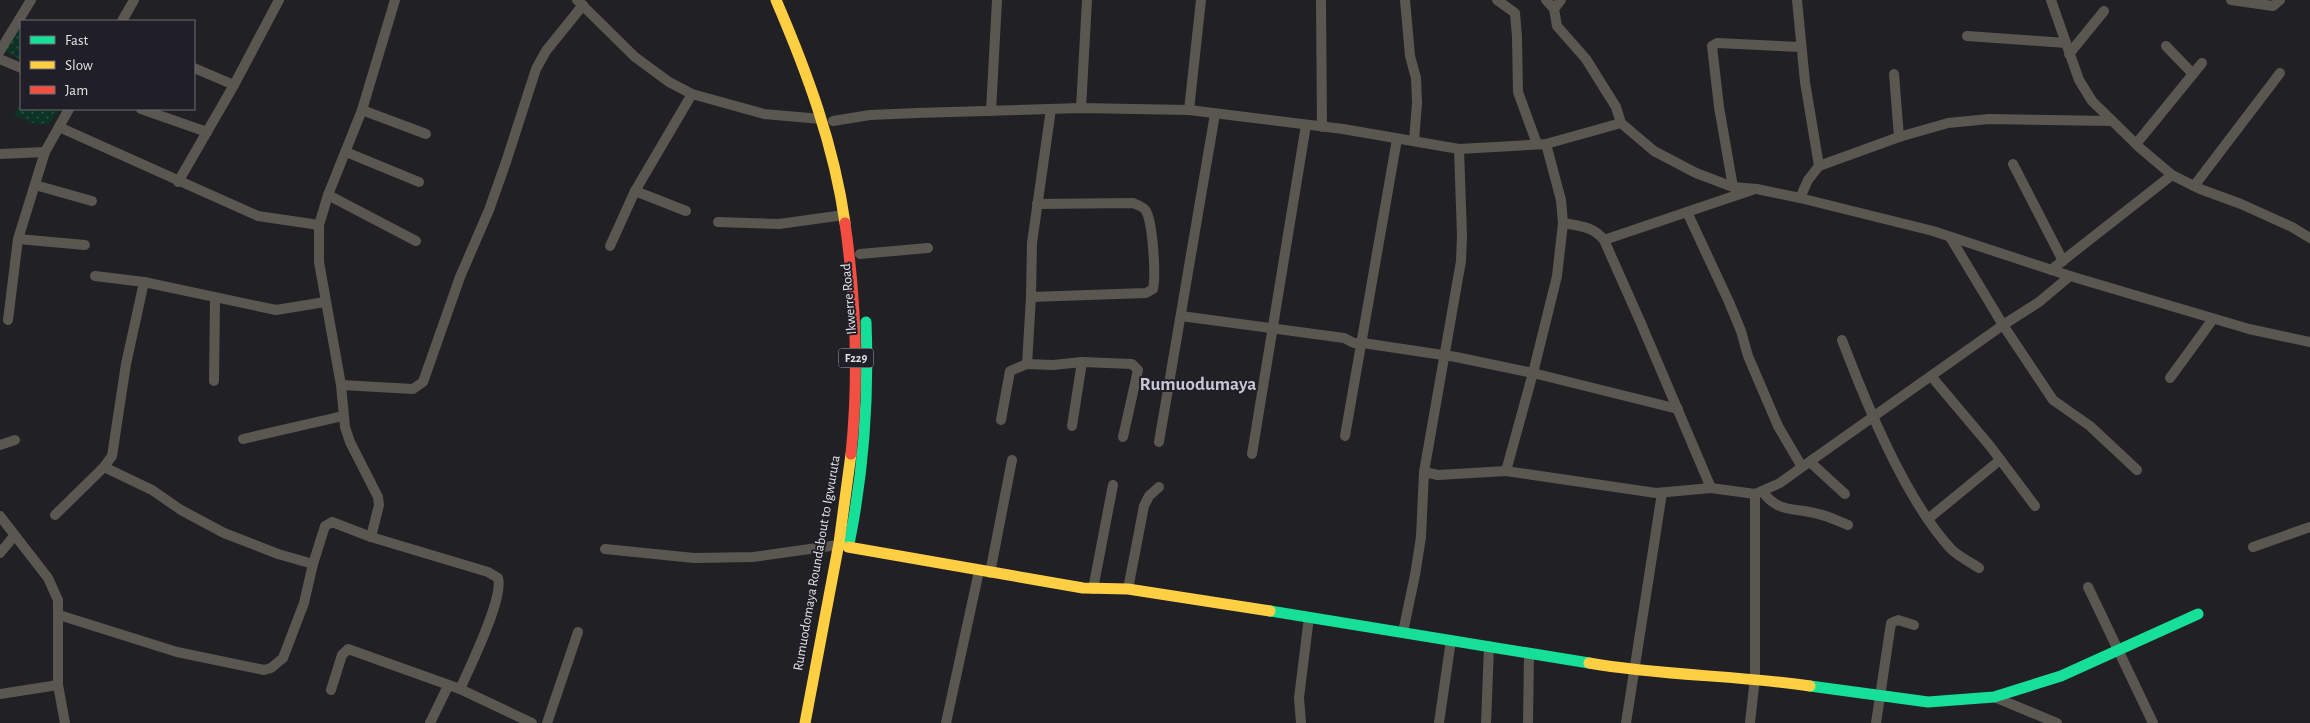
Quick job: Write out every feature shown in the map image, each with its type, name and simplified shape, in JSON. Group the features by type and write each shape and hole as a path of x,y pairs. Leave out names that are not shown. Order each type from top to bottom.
{"main road":[{"name":"Rumuodomaya Roundabout to Igwuruta","path":"776,0 795,44 821,119 844,215 854,299 855,386 843,546 805,723"},
{"name":"Ikwerre Road","path":"788,0 804,37 833,121 860,254 868,350 866,428 856,509 843,546 816,723"},
{"path":"843,546 1093,590 1128,589 1634,671 1754,678 1928,702 1994,697 2061,676 2198,614"}],"street":[{"path":"0,51 31,0"},
{"path":"123,20 134,0"},
{"path":"178,182 234,85 279,0"},
{"path":"371,537 379,505 378,497 350,442 344,416 341,384 319,262 319,224 328,195 362,110 395,0"},
{"path":"991,110 997,0"},
{"path":"1081,108 1087,0"},
{"path":"1189,110 1201,0"},
{"path":"1320,0 1322,127"},
{"path":"1405,0 1410,56 1416,78 1417,103 1414,142"},
{"path":"1497,0 1514,13 1517,37 1518,92 1542,144 1561,200 1563,223 1556,276 1534,373 1506,471"},
{"path":"1546,0 1554,9 1557,26 1586,59 1616,107 1621,123 1661,155 1696,173 1733,187 1757,188 1950,237 2070,276 2248,329 2310,342"},
{"path":"1554,9 1561,0"},
{"path":"1797,0 1800,47 1819,166"},
{"path":"2051,0 2079,80 2092,101 2136,144 2172,175 2194,186 2292,226 2310,238"},
{"path":"2231,0 2273,6 2280,0"},
{"path":"341,384 413,389 423,382 460,277 489,210 536,68 580,3 635,57 669,82 692,94 764,114 821,119"},
{"path":"2067,49 2104,11"},
{"path":"1967,36 2067,49"},
{"path":"1733,187 1719,107 1712,46 1717,43 1800,47"},
{"path":"2166,46 2193,74"},
{"path":"0,59 20,68"},
{"path":"2136,144 2202,63"},
{"path":"195,68 234,85"},
{"path":"2194,186 2280,73"},
{"path":"1894,74 1899,137"},
{"path":"610,246 636,191 692,94"},
{"path":"833,121 870,115 991,110 1081,108 1189,110 1322,127 1459,149 1542,144 1621,123"},
{"path":"1027,364 1032,243 1051,109"},
{"path":"8,320 18,239 45,152 68,110"},
{"path":"144,110 207,132"},
{"path":"362,110 426,134"},
{"path":"1160,442 1215,114"},
{"path":"1800,198 1808,180 1819,166 1899,137 1948,124 1989,119 2112,121"},
{"path":"1252,454 1306,125"},
{"path":"59,126 178,182 258,216 319,224"},
{"path":"1345,436 1363,342 1397,139"},
{"path":"1402,632 1416,575 1421,537 1424,472 1461,261 1459,149"},
{"path":"0,154 45,152"},
{"path":"346,152 419,182"},
{"path":"2013,164 2063,261"},
{"path":"2051,270 2172,175"},
{"path":"35,185 92,201"},
{"path":"1604,240 1757,188"},
{"path":"636,191 686,211"},
{"path":"328,195 416,241"},
{"path":"1031,297 1146,294 1153,289 1155,280 1150,230 1146,211 1142,207 1133,203 1037,204"},
{"path":"1688,212 1729,302 1741,331 1748,356 1778,426 1806,465 1845,494"},
{"path":"718,222 779,224 844,215"},
{"path":"1563,223 1587,227 1598,232 1604,240 1711,488"},
{"path":"1950,237 2003,325 2053,400 2090,426 2137,470"},
{"path":"18,239 85,244"},
{"path":"860,254 928,248"},
{"path":"95,276 144,282 276,310 325,302"},
{"path":"1424,472 1438,475 1506,471 1590,485 1662,493 1711,488 1759,493 1780,483 1806,465 2003,325 2039,302 2070,276"},
{"path":"55,515 104,468 112,456 126,364 144,282"},
{"path":"214,381 215,298"},
{"path":"1181,316 1344,338 1354,343 1363,342 1444,355 1534,373 1678,409"},
{"path":"2170,378 2213,318"},
{"path":"1842,340 1874,416 1901,473 1928,519 1952,550 1979,568"},
{"path":"1072,426 1082,362"},
{"path":"1001,420 1010,371 1027,364 1053,365 1082,362 1132,364 1138,370 1123,437"},
{"path":"1931,376 2035,506"},
{"path":"243,439 344,416"},
{"path":"0,446 15,440"},
{"path":"946,723 1012,460"},
{"path":"1928,519 2000,460"},
{"path":"104,468 152,490 181,510 224,534 312,564"},
{"path":"1093,590 1113,485"},
{"path":"1128,589 1144,506 1149,496 1159,487"},
{"path":"1626,723 1662,493"},
{"path":"1759,493 1771,503 1788,510 1818,514 1848,525"},
{"path":"1750,723 1754,678 1759,493"},
{"path":"0,516 48,578 58,600 58,685 65,723"},
{"path":"59,615 176,652 264,670 271,668 283,658 304,603 312,564 325,526 332,522 371,537 488,572 498,578 501,585 490,620 460,689"},
{"path":"2253,547 2310,527"},
{"path":"0,553 14,536"},
{"path":"605,549 694,558 754,557 843,546"},
{"path":"2088,587 2153,723"},
{"path":"1300,723 1299,698 1309,617"},
{"path":"1876,723 1891,623 1898,620 1914,625"},
{"path":"547,723 578,632"},
{"path":"1439,723 1451,640"},
{"path":"1486,723 1489,646"},
{"path":"331,690 342,655 348,649 460,689 532,723"},
{"path":"1528,723 1529,653"},
{"path":"0,694 58,685"},
{"path":"430,723 448,686"},
{"path":"1994,697 2057,723"}],"green space":[{"path":"19,26 20,26 20,59 5,51"},
{"path":"20,104 20,110 59,110 49,124 35,124 14,115"}],"traffic: fast":[{"path":"849,544 862,461 867,378 866,322"},
{"path":"1270,611 1589,663"},
{"path":"1810,686 1928,702 1994,697 2061,676 2198,614"}],"traffic: slow":[{"path":"776,0 809,82 827,137 845,223"},
{"path":"805,723 839,543 851,454"},
{"path":"848,547 1083,588 1128,589 1270,611"},
{"path":"1589,663 1644,671 1783,682 1810,686"}],"traffic: jam":[{"path":"845,223 852,281 856,367 851,454"}],"district":[{"name":"Rumuodumaya","path":"1198,384"}]}
